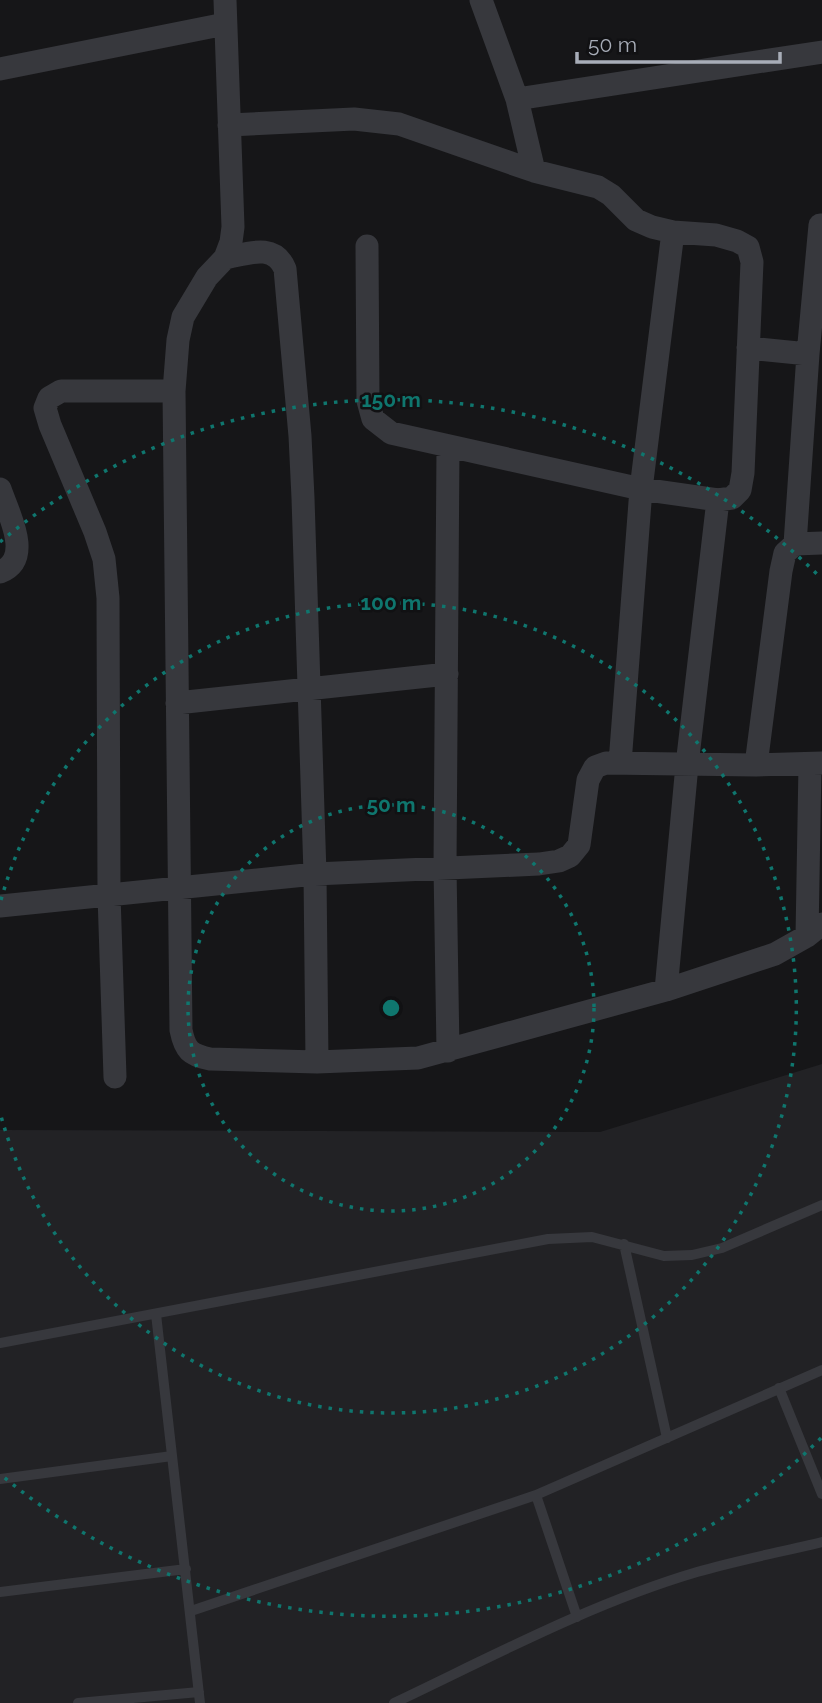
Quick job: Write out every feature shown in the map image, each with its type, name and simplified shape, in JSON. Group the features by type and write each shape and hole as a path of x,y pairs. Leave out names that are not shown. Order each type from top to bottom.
{"street":[{"path":"0,906 110,895 178,888 314,874 559,861 570,856 579,845 589,780 596,767 606,763 816,763 815,930 775,954 666,990 418,1058 317,1062 210,1059 193,1056 184,1045 181,1030 178,888 174,391 178,340 183,317 201,286 225,258 233,227 225,0"},
{"path":"481,0 517,99 534,171"},
{"path":"0,69 225,24"},
{"path":"517,99 822,52"},
{"path":"229,125 354,119 400,124 534,171 598,187 611,195 636,220 673,232 716,235 748,247 752,262 743,473 740,490 732,498 718,500 641,489 391,433 373,419 368,401 367,246"},
{"path":"795,544 808,354 822,225"},
{"path":"620,763 641,489 673,232"},
{"path":"225,258 262,252 273,253 283,264 300,436 309,688 317,1062"},
{"path":"748,348 808,354"},
{"path":"115,1077 110,895 108,598 104,559 45,408 49,398 61,391 174,391"},
{"path":"448,447 445,867 448,1051"},
{"path":"0,489 18,549 15,562 9,569 0,572"},
{"path":"666,990 687,765 718,500"},
{"path":"756,765 785,553 795,544 822,543"},
{"path":"177,703 447,674"}],"lane":[{"path":"0,1343 548,1239 592,1237 664,1256 692,1255 722,1248 822,1205"},
{"path":"624,1244 667,1437"},
{"path":"78,1703 200,1698 156,1314"},
{"path":"191,1611 536,1495 822,1370"},
{"path":"779,1388 822,1494"},
{"path":"0,1479 172,1456"},
{"path":"536,1495 577,1617"},
{"path":"394,1703 577,1617 698,1572 822,1542"},
{"path":"0,1592 186,1569"}],"shaded area":[{"path":"822,1064 822,1703 0,1703 0,1130 600,1132"}]}
